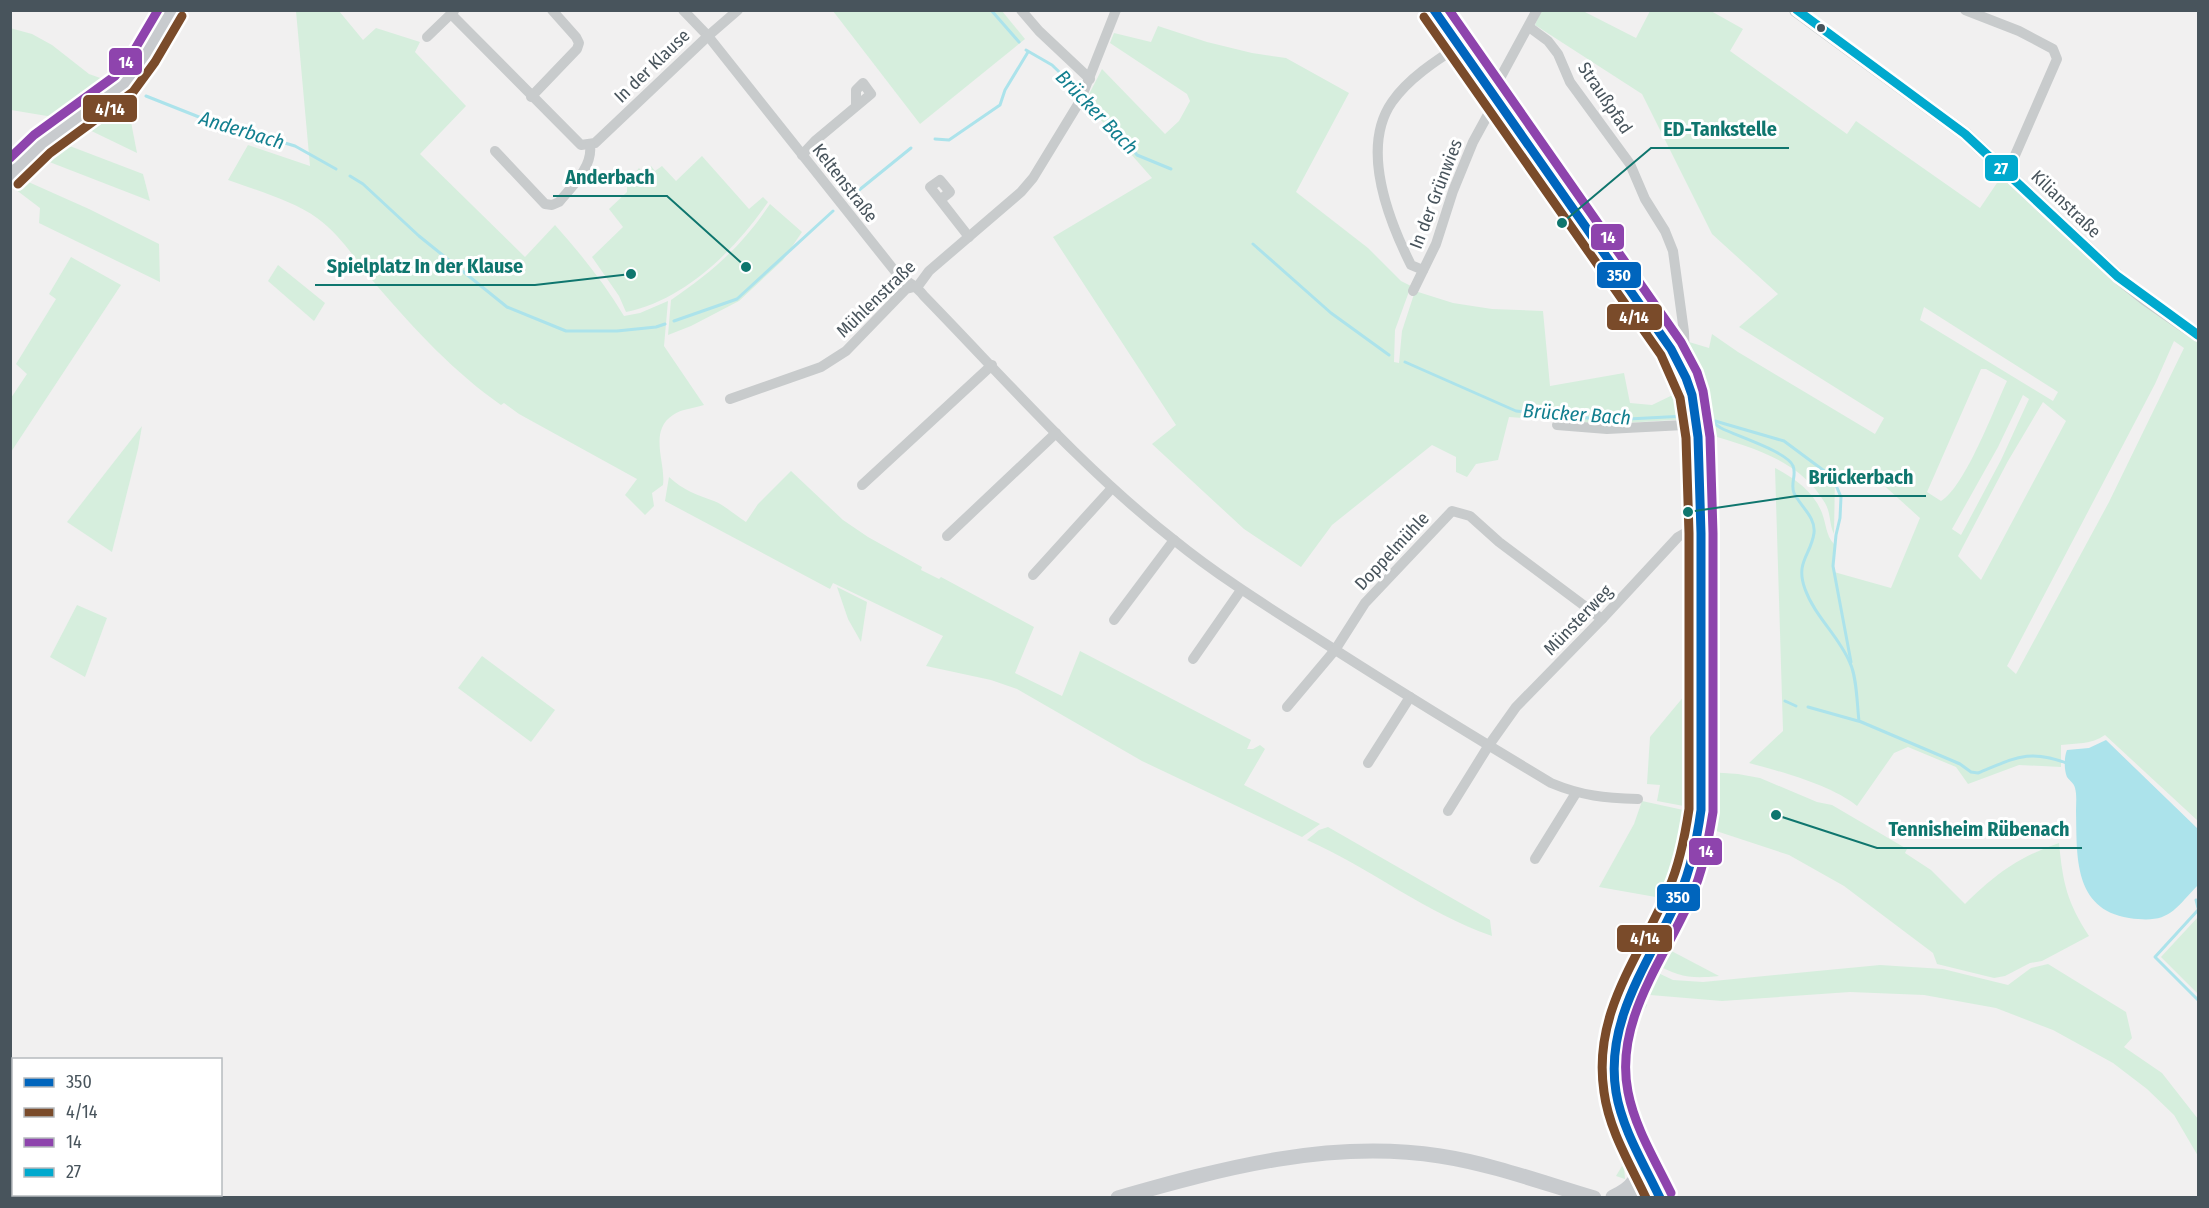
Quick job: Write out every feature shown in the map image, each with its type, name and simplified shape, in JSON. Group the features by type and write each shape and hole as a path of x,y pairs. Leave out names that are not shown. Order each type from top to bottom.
{"main road":[{"path":"10,175 42,144 124,84 135,72 172,10"},
{"path":"1434,10 1492,101 1659,332 1678,363 1692,395 1697,427 1701,533 1702,784 1697,837 1680,895 1620,1020 1613,1069 1616,1092 1624,1117 1660,1197"},
{"path":"1118,1197 1204,1173 1270,1159 1366,1150 1439,1156 1493,1168 1594,1197"},
{"path":"1609,1197 1626,1190 1636,1181 1640,1168 1640,1156"},
{"path":"1609,1197 1654,1197"}],"street":[{"path":"531,97 577,49 579,43 552,10"},
{"name":"Keltenstraße","path":"683,10 708,36 898,275 918,286 924,296 1056,433 1112,488 1174,540 1241,590 1551,783 1576,793 1638,799"},
{"name":"In der Klause","path":"590,145 595,143 738,10"},
{"path":"1021,10 1088,83"},
{"name":"Mühlenstraße","path":"730,399 821,367 846,351 906,289 918,286 929,271 1021,192 1033,178 1081,100 1116,10"},
{"name":"In der Grünwies","path":"1413,291 1436,244 1452,191 1473,142 1537,10"},
{"name":"Kilianstraße","path":"1796,10 1965,134 2117,276 2199,335"},
{"path":"1965,10 2019,31 2053,49 2057,59 2009,169 2009,174"},
{"path":"427,37 453,12 531,97 581,145 590,145 591,152 587,166 559,202 552,205 545,204 495,152"},
{"name":"Straußpfad","path":"1529,27 1552,46 1570,81 1587,107 1630,164 1645,199 1670,241 1680,293 1686,351 1685,359 1678,363"},
{"path":"1423,270 1411,265 1405,253 1387,204 1376,152 1381,127 1395,99 1440,58 1459,46"},
{"path":"802,155 856,106"},
{"path":"940,200 969,237"},
{"path":"862,485 992,365"},
{"path":"1557,425 1607,429 1697,427"},
{"path":"947,536 1056,433"},
{"path":"1033,575 1112,488"},
{"name":"Doppelmühle","path":"1335,650 1365,603 1452,511 1470,516 1499,542 1602,620"},
{"name":"Münsterweg","path":"1489,745 1516,707 1602,620 1678,537 1685,533 1701,533"},
{"path":"1114,620 1174,540"},
{"path":"1192,659 1241,590"},
{"path":"1287,707 1335,650"},
{"path":"1368,763 1410,697"},
{"path":"1448,811 1489,745"},
{"path":"1535,859 1576,793"}],"green space":[{"path":"296,11 339,11 363,40 376,28 420,42 415,52 466,106 420,154 525,257 555,225 592,269 624,316 640,313 668,301 664,346 704,405 673,415 661,430 663,485 652,493 654,506 645,515 625,495 637,479 519,414 504,403 501,405 484,393 436,350 406,319 326,225 297,206 228,180 248,145 310,166"},
{"path":"833,11 1002,11 1025,39 920,124"},
{"path":"1541,11 1583,11 1636,38 1650,11 1711,11 1743,29 1730,51 1847,134 1856,121 1980,208 2003,174 2198,340 2198,821 2105,735 2089,742 2061,745 2061,767 2019,765 1968,784 1956,767 1908,747 1894,753 1857,806 1846,798 1820,786 1749,763 1783,731 1775,468 1803,486 1818,505 1834,544 1834,572 1891,588 1920,518 1868,471 1835,476 1834,534 1825,503 1815,488 1802,476 1773,457 1707,434 1701,399 1691,368 1689,342 1709,348 1712,334 1875,434 1884,418 1739,327 1778,294 1712,234 1642,94 1535,25","holes":["1924,307 2058,392 2053,401 1920,320","2174,341 2184,348 2109,502 2016,674 2007,666 2155,384","1981,369 1986,369 2007,381 1960,480 1941,501 1927,492","2023,395 2029,399 2001,460 1961,535 1952,529 1998,447","2043,402 2066,421 1981,580 1958,556 2008,461"]},
{"path":"1158,26 1207,42 1252,53 1286,58 1349,93 1296,192 1368,248 1401,281 1411,286 1395,330 1394,362 1399,363 1402,331 1415,291 1453,303 1492,309 1543,311 1550,386 1624,373 1630,403 1652,405 1683,390 1689,419 1609,424 1509,417 1498,460 1476,464 1467,477 1456,472 1456,457 1432,445 1332,525 1301,567 1244,529 1152,444 1176,425 1053,237 1152,178 1085,102 1102,69 1165,134 1179,121 1190,101 1187,94 1110,43 1114,33 1151,42"},
{"path":"10,28 32,34 52,45 89,74 120,85 65,119 11,110"},
{"path":"122,93 126,96 137,153 77,124"},
{"path":"54,140 143,174 150,201 34,156"},
{"path":"702,156 749,209 763,197 768,202 724,255 688,285 648,306 626,312 619,296 592,257 623,227 609,209 627,192 627,182 639,168 643,173 651,166 655,171 662,166 676,181"},
{"path":"15,176 159,244 160,282 39,223 40,208 11,186 11,181"},
{"path":"770,204 802,232 783,260 739,301 691,326 668,335 671,300 700,279 737,246"},
{"path":"71,257 121,285 11,452 11,398 27,374 16,364 56,299 49,294"},
{"path":"278,265 325,303 314,321 268,281"},
{"path":"142,426 138,449 112,552 67,522"},
{"path":"791,471 843,520 868,537 922,567 921,570 939,579 941,577 1034,627 1015,673 1062,696 1080,651 1251,740 1247,749 1260,745 1265,749 1244,785 1320,824 1302,837 1142,761 1017,689 991,680 926,666 943,636 833,583 830,589 665,501 669,477 685,489 714,501 746,522 758,504"},
{"path":"837,587 867,602 861,642 848,619"},
{"path":"77,605 107,618 85,677 50,657"},
{"path":"482,656 555,710 531,742 458,688"},
{"path":"1690,689 1693,690 1693,780 1689,807 1657,801 1660,785 1647,784 1650,737"},
{"path":"1709,772 1760,778 1817,802 1832,805 1907,849 1905,853 1931,870 1965,904 2008,867 2059,843 2067,892 2089,936 2042,961 2030,963 2005,976 1994,978 1937,964 1933,953 1844,886 1789,855 1704,827"},
{"path":"1642,801 1688,811 1684,853 1667,899 1599,887 1634,824"},
{"path":"1328,827 1490,920 1492,936 1444,915 1307,840 1319,830"},
{"path":"2198,917 2198,994 2161,957"},
{"path":"1662,946 1719,976 1685,976 1653,963"},
{"path":"2048,964 2126,1012 2132,1038 2124,1047 2162,1073 2198,1119 2198,1156 2174,1115 2147,1089 2113,1063 2053,1030 1996,1008 1924,995 1850,992 1722,1001 1650,995 1641,988 1649,973 1654,971 1673,980 1703,982 1880,965 1943,969 2008,985 2031,968"},
{"path":"1620,996 1623,999 1615,1112 1635,1169 1629,1176 1627,1157 1607,1093 1604,1061 1608,1030"},
{"path":"1616,998 1604,1042 1603,1071 1606,1101 1622,1155 1625,1179 1616,1176 1622,1166 1601,1098 1596,1065 1602,1022 1608,1007"},
{"path":"1641,998 1647,1005 1629,1032 1625,1054 1626,1076 1630,1097 1638,1118 1676,1197 1670,1197 1640,1137 1625,1097 1621,1053 1626,1026 1635,999"}],"water":[{"path":"2106,740 2198,829 2198,885 2176,908 2162,917 2129,918 2111,913 2097,904 2082,878 2078,862 2076,791 2066,774 2065,756 2067,750 2089,748"}],"waterway":[{"name":"Brücker Bach","path":"991,10 1019,42"},
{"name":"Brücker Bach","path":"1026,50 1052,65 1081,93"},
{"name":"Anderbach","path":"935,139 949,140 1000,105 1005,90 1028,52"},
{"name":"Anderbach","path":"146,96 204,119 295,146 336,169"},
{"name":"Brücker Bach","path":"1086,98 1115,126 1137,155 1171,169"},
{"name":"Anderbach","path":"853,195 911,148"},
{"name":"Anderbach","path":"350,176 363,184 419,236 507,307 566,331 617,331 665,324"},
{"name":"Anderbach","path":"674,321 737,299 833,211"},
{"name":"Brücker Bach","path":"1253,244 1331,313 1389,355"},
{"name":"Brücker Bach","path":"1405,362 1516,411 1609,420 1686,416"},
{"name":"Brücker Bach","path":"1706,419 1782,455 1793,466 1794,493 1814,527 1812,541 1803,565 1802,580 1809,599 1840,644 1850,663 1855,683 1859,721 1960,764 1971,772 1978,773 2013,759 2032,756 2055,759 2069,764"},
{"path":"1715,421 1784,441 1827,473 1835,483 1841,497 1833,566 1851,662"},
{"path":"1785,701 1796,706"},
{"path":"1808,707 1858,721"},
{"name":"Brücker Bach","path":"2196,900 2198,908"},
{"name":"Brücker Bach","path":"2198,910 2155,957 2198,1000"}],"transit line":[{"name":"14","path":"10,158 34,135 115,76 135,49 158,10"},
{"name":"350","path":"1434,10 1671,349 1692,395 1698,437 1701,533 1701,810 1687,874 1669,918 1633,990 1617,1039 1614,1065 1616,1092 1623,1119 1660,1198"},
{"name":"14","path":"1449,10 1681,342 1697,372 1703,391 1710,437 1713,533 1713,812 1702,868 1690,900 1634,1017 1628,1041 1626,1066 1628,1092 1635,1118 1671,1193"},
{"name":"27","path":"1797,10 1965,134 2117,276 2198,335"},
{"name":"4/14","path":"18,184 50,153 133,92 155,62 182,16"},
{"name":"4/14","path":"1424,17 1661,355 1680,398 1686,438 1689,533 1689,809 1682,849 1673,879 1621,986 1612,1010 1605,1036 1602,1063 1604,1092 1610,1120 1646,1198"}],"place":[{"name":"ED-Tankstelle","path":"1562,223"},
{"name":"Anderbach","path":"746,267"},
{"name":"Spielplatz In der Klause","path":"631,274"},
{"name":"Brückerbach","path":"1688,512"},
{"name":"Tennisheim Rübenach","path":"1776,815"}]}
